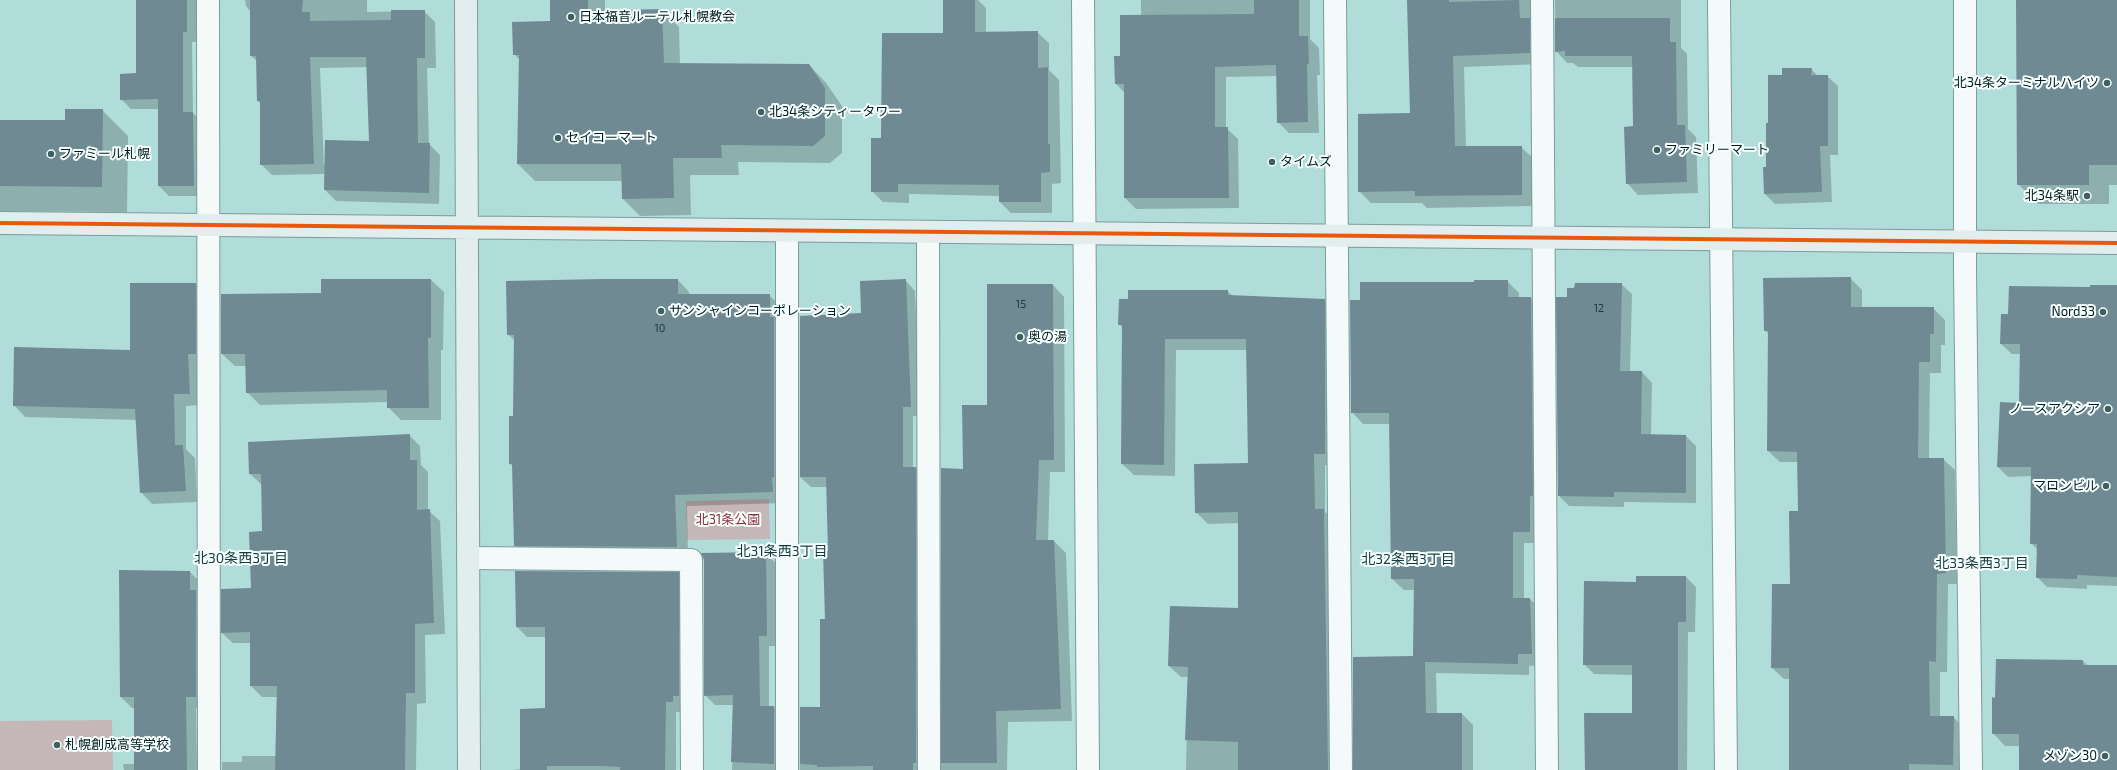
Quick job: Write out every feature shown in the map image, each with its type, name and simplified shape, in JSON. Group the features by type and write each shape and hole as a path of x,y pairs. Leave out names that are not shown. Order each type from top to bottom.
{"street":[{"path":"208,0 209,770"},
{"path":"466,0 469,770"},
{"path":"1083,0 1083,233 1088,770"},
{"path":"1335,0 1341,770"},
{"path":"1542,0 1547,770"},
{"path":"1719,0 1726,770"},
{"path":"1965,0 1964,241 1971,770"},
{"path":"0,223 2117,243"},
{"path":"787,231 787,770"},
{"path":"928,232 929,770"},
{"path":"468,558 691,560 692,770"}],"green space":[{"name":"北31条公園","path":"769,499 770,539 687,540 686,501"},
{"name":"札幌創成高等学校","path":"112,720 113,770 0,770 0,721"}],"building":[{"path":"136,0 187,0 187,32 183,32 183,112 193,112 194,186 158,186 158,99 120,100 120,74 136,73"},
{"path":"250,0 303,0 302,12 310,12 310,21 391,20 391,10 425,10 425,58 417,58 418,143 430,143 429,193 324,190 325,140 369,141 366,57 310,57 314,164 260,165 260,101 257,101 256,56 250,56"},
{"path":"550,0 588,0 588,11 662,9 664,63 809,64 825,88 825,136 813,146 721,145 722,158 673,158 674,198 622,199 621,164 517,164 519,55 513,55 512,22 550,21"},
{"path":"943,0 975,0 975,32 1038,31 1038,68 1048,67 1048,144 1050,144 1050,172 1041,173 1041,202 999,202 999,185 898,184 898,192 871,192 871,138 881,138 882,33 943,33"},
{"path":"1254,0 1299,0 1299,36 1308,36 1308,122 1277,123 1276,65 1215,67 1215,127 1228,127 1229,198 1124,198 1124,84 1115,84 1114,56 1120,56 1120,15 1254,14"},
{"path":"1407,0 1449,0 1449,2 1519,0 1520,18 1530,18 1530,53 1453,56 1455,146 1522,146 1522,195 1415,196 1415,191 1358,192 1358,114 1410,113"},
{"path":"2016,0 2117,0 2117,165 2089,165 2089,185 2017,185"},
{"path":"1555,18 1670,18 1670,42 1676,42 1677,125 1685,125 1687,182 1626,184 1624,127 1633,126 1632,56 1565,56 1565,51 1555,52"},
{"path":"1782,68 1812,68 1811,75 1828,75 1828,146 1820,146 1822,192 1764,194 1763,167 1766,167 1768,75 1782,75"},
{"name":"ファミール札幌","path":"65,109 103,109 102,187 0,186 0,120 65,120"},
{"path":"1851,277 1851,307 1934,307 1934,334 1930,334 1930,362 1919,362 1918,458 1944,458 1946,573 1937,574 1936,662 1929,661 1930,716 1954,716 1953,765 1909,764 1909,770 1789,770 1789,668 1771,668 1772,584 1790,584 1789,511 1798,511 1797,452 1767,451 1768,331 1764,331 1763,278"},
{"path":"321,279 431,279 431,338 428,338 429,408 387,408 387,390 246,393 245,354 221,354 221,294 321,293"},
{"path":"678,279 678,294 770,294 770,317 774,317 773,492 675,495 677,547 514,546 512,464 509,464 509,416 513,416 514,335 507,335 506,281"},
{"path":"906,279 911,407 903,407 903,467 916,467 916,763 913,763 913,770 873,770 873,766 817,767 817,765 800,764 800,707 820,707 820,619 825,619 823,551 828,551 826,477 800,477 800,316 861,313 860,281"},
{"path":"1474,280 1508,280 1508,297 1531,297 1533,496 1530,496 1530,532 1513,532 1513,598 1530,598 1532,654 1518,654 1518,664 1425,662 1426,713 1462,713 1462,770 1353,770 1353,657 1413,656 1414,579 1391,579 1389,413 1351,413 1350,300 1360,300 1360,282 1474,282"},
{"path":"130,283 196,283 196,354 188,354 190,394 174,394 175,445 183,445 186,491 140,493 135,409 13,406 14,347 130,350"},
{"path":"1575,283 1622,283 1620,371 1642,371 1641,434 1686,435 1686,493 1614,492 1614,497 1558,496 1556,297 1567,297 1567,288 1574,288"},
{"path":"987,284 1053,284 1054,460 1039,460 1036,540 1054,540 1061,709 996,711 997,763 941,763 941,468 963,469 962,405 987,405"},
{"path":"2090,285 2117,285 2117,577 2077,575 2077,579 2036,578 2037,544 2030,544 2031,467 1997,467 2000,402 2019,403 2020,344 2000,344 2001,314 2008,314 2009,286 2090,287"},
{"path":"1128,290 1228,290 1228,295 1325,299 1325,454 1314,454 1315,509 1324,509 1328,770 1238,770 1238,742 1185,740 1188,667 1168,666 1170,606 1238,608 1238,512 1195,513 1194,464 1248,463 1246,339 1165,339 1164,465 1121,464 1122,325 1118,325 1119,299 1128,299"},
{"path":"410,434 410,460 417,460 417,510 430,509 434,623 415,624 415,693 406,693 405,770 275,770 277,686 250,686 250,632 221,633 221,589 251,588 249,532 262,531 261,474 249,474 248,442"},
{"path":"766,552 767,636 759,636 760,706 774,706 774,764 731,762 733,695 704,696 704,560 701,553"},
{"path":"119,570 190,571 190,590 196,590 196,697 186,697 187,770 134,770 134,697 120,697"},
{"path":"515,571 679,572 679,696 673,696 673,702 666,702 665,770 620,770 620,767 601,766 547,766 547,770 520,770 520,709 545,708 545,627 516,627"},
{"path":"1636,576 1686,576 1686,622 1678,622 1678,770 1585,770 1584,713 1632,713 1632,665 1583,665 1584,581 1636,582"},
{"path":"1996,659 2083,660 2083,665 2117,665 2117,770 2019,770 2019,734 1992,734 1992,697 1995,698"}],"cycle path":[{"path":"0,223 2117,243"}],"place":[{"name":"日本福音ルーテル札幌教会","path":"571,17"},
{"name":"北34条ターミナルハイツ","path":"2107,83"},
{"name":"北34条シティータワー","path":"761,112"},
{"name":"セイコーマート","path":"558,138"},
{"name":"ファミリーマート","path":"1657,150"},
{"name":"ファミール札幌","path":"51,154"},
{"name":"タイムズ","path":"1272,162"},
{"name":"北34条駅","path":"2087,196"},
{"name":"サンシャインコーポレーション","path":"661,311"},
{"name":"Nord33","path":"2103,312"},
{"name":"奥の湯","path":"1020,337"},
{"name":"ノースアクシア","path":"2108,409"},
{"name":"マロンビル","path":"2106,486"},
{"name":"札幌創成高等学校","path":"57,745"},
{"name":"メゾン30","path":"2105,756"}],"district":[{"name":"北31条西3丁目","path":"782,551"},
{"name":"北30条西3丁目","path":"241,558"},
{"name":"北32条西3丁目","path":"1408,559"},
{"name":"北33条西3丁目","path":"1982,563"}]}
